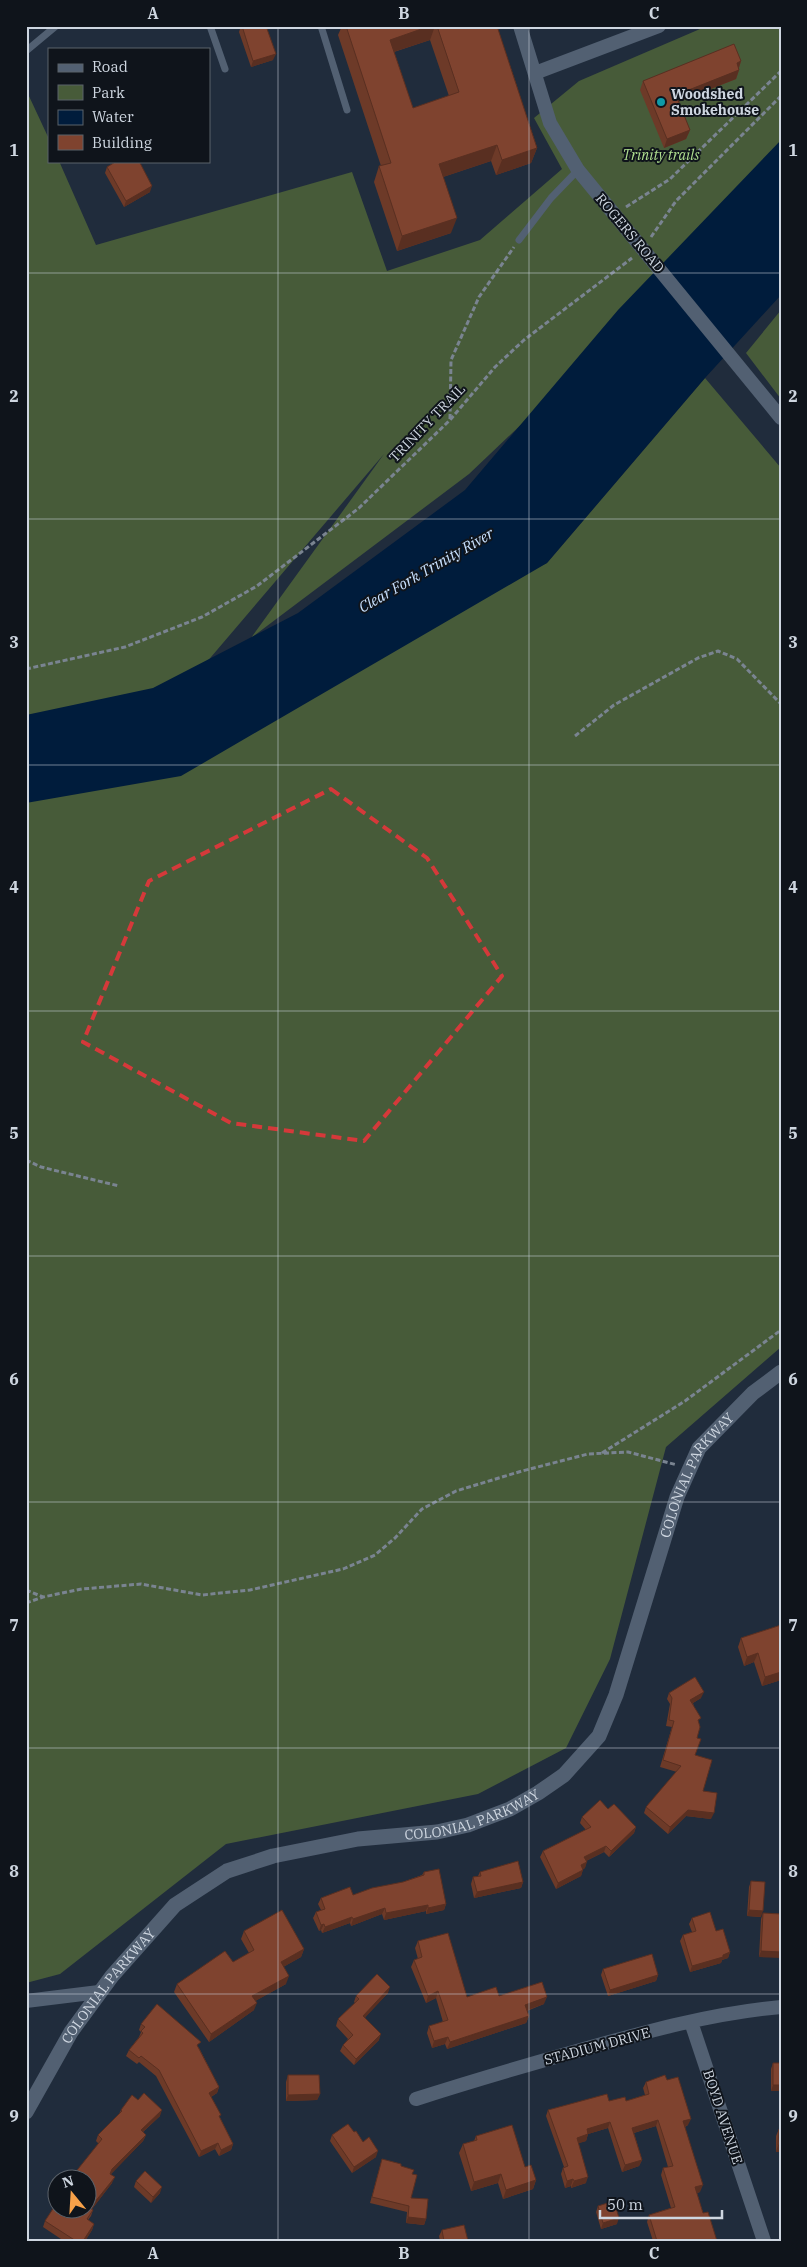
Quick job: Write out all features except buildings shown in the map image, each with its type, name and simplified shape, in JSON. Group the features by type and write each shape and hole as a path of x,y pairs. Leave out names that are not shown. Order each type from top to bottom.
{"street":[{"name":"ROGERS ROAD","path":"520,26 550,123 578,170 781,418"},
{"path":"535,73 659,26"},
{"name":"COLONIAL PARKWAY","path":"26,2112 71,2032 99,1992 175,1905 227,1871 273,1856 358,1839 437,1832 468,1825 510,1809 538,1793 564,1774 599,1736 616,1695 677,1497 699,1448 753,1393 781,1372"},
{"path":"26,2001 99,1992"},
{"name":"STADIUM DRIVE","path":"416,2099 482,2077 628,2036 754,2009 781,2007"},
{"name":"BOYD AVENUE","path":"691,2022 764,2241"}],"lane":[{"path":"26,51 56,26"},
{"path":"210,26 225,69"},
{"path":"321,26 347,110"},
{"path":"519,240 551,198 578,170"}],"path":[{"path":"617,217 670,179 781,71"},
{"path":"647,241 676,201 781,96"},
{"path":"450,420 451,360 479,298 519,240"},
{"name":"TRINITY TRAIL","path":"26,669 125,647 202,616 257,586 359,508 450,420 494,367 524,340 636,253"},
{"path":"576,736 614,705 698,658 718,651 737,658 781,704"},
{"path":"26,1160 41,1167 119,1186"},
{"path":"602,1454 685,1401 781,1330"},
{"path":"26,1603 43,1597 82,1589 141,1584 202,1595 250,1590 343,1569 375,1555 395,1538 422,1509 456,1491 588,1454 628,1452 689,1468"},
{"path":"26,1590 43,1597"}],"highlighted area":[{"path":"331,789 427,858 502,976 364,1141 231,1123 83,1042 149,881"}],"green space":[{"name":"Trinity trails","path":"707,26 781,26 781,178 469,474 251,638 384,454 165,711 26,725 26,95 28,94 48,137 48,162 59,162 96,245 352,172 387,271 480,240 562,169 534,118 579,81"},
{"path":"781,310 781,399 746,353"},
{"path":"705,378 781,468 781,1347 666,1447 610,1659 566,1748 478,1794 226,1844 60,1974 26,1983 26,803 547,563"}],"water":[{"name":"Clear Fork Trinity River","path":"781,140 781,295 705,378 547,563 181,776 26,803 26,715 153,688 298,613 465,490 618,310"}],"place":[{"name":"Woodshed Smokehouse","path":"661,102"}]}
